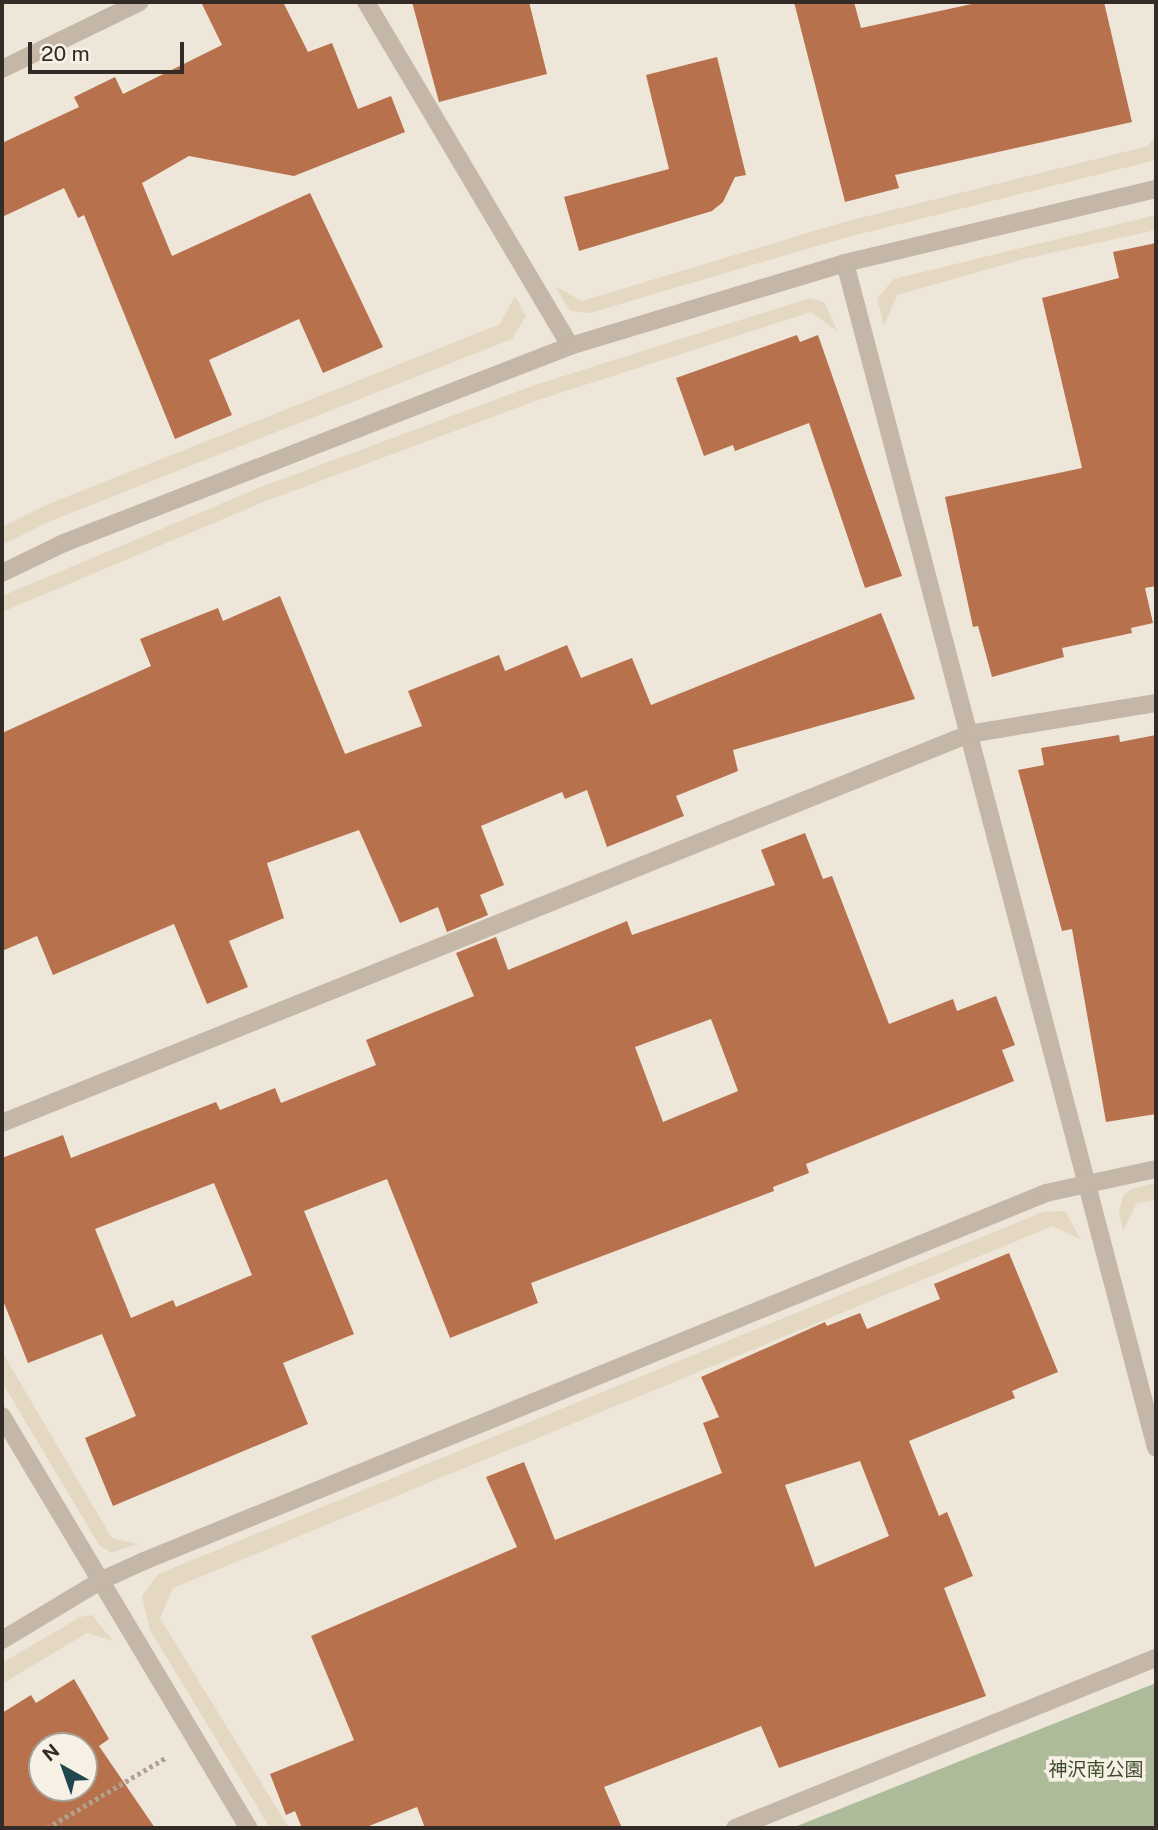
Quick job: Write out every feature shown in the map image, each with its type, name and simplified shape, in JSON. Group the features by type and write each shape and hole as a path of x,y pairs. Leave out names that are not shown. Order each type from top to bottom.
{"street":[{"path":"2,69 140,2"},
{"path":"366,2 570,346"},
{"path":"2,573 64,543 570,346 845,263 1156,189"},
{"path":"845,263 1156,1447"},
{"path":"2,1124 969,734 1156,703"},
{"path":"2,1640 100,1581 1046,1193 1087,1181 1156,1169"},
{"path":"2,1416 249,1828"},
{"path":"735,1828 1156,1658"}],"path":[{"path":"47,1828 178,1750"}],"green space":[{"name":"神沢南公園","path":"1156,1683 1156,1828 792,1828"}],"shaded area":[{"path":"1156,135 1156,160 844,238 590,313 570,311 555,286 582,301 844,222 1148,146"},
{"path":"1156,215 1156,230 1024,259 897,295 884,326 877,298 894,279"},
{"path":"515,296 526,316 512,339 53,520 2,545 2,527 46,505 500,324"},
{"path":"810,298 824,302 838,332 811,312 538,400 266,501 2,612 2,596 261,487 532,386"},
{"path":"1156,1183 1156,1200 1137,1203 1123,1231 1119,1212 1123,1196 1131,1189"},
{"path":"1065,1211 1081,1240 1053,1226 173,1588 160,1618 289,1828 270,1828 150,1630 142,1596 158,1574 1043,1212"},
{"path":"2,1352 112,1538 137,1544 111,1553 99,1545 2,1382"},
{"path":"92,1615 113,1641 87,1633 2,1684 2,1663 80,1617"}],"building":[{"path":"201,2 283,2 308,52 332,43 358,109 391,96 405,132 294,176 189,156 142,183 172,256 310,193 383,347 323,373 299,319 209,360 232,415 175,439 84,215 78,218 64,188 2,217 2,143 79,107 74,97 115,77 123,94 222,45"},
{"path":"412,2 529,2 547,74 439,102"},
{"path":"794,2 854,2 861,28 981,2 1104,2 1132,122 895,175 899,188 845,202"},
{"path":"717,57 746,175 735,177 723,202 712,211 579,251 564,197 669,169 646,75"},
{"path":"1156,243 1156,586 1145,588 1153,623 1131,628 1132,633 1062,648 1064,657 992,677 978,626 973,627 945,497 1082,468 1042,298 1119,278 1113,252"},
{"path":"797,335 800,342 818,335 902,576 865,588 809,423 735,451 733,445 704,456 676,378"},
{"path":"280,596 345,754 422,726 408,691 499,655 505,671 567,645 581,678 632,658 651,705 881,613 915,699 733,750 738,771 676,796 684,816 607,847 587,790 565,799 562,792 481,826 504,885 480,895 488,915 447,932 438,907 400,923 359,830 267,863 284,918 229,941 248,987 207,1004 174,924 53,975 37,936 2,951 2,733 151,666 140,639 218,608 223,621"},
{"path":"1119,735 1120,742 1156,735 1156,1114 1106,1122 1072,929 1062,931 1018,770 1044,765 1041,748"},
{"path":"805,833 823,879 832,876 889,1024 953,999 957,1011 996,996 1015,1045 1002,1050 1014,1081 806,1164 809,1173 773,1187 774,1191 531,1283 538,1303 450,1338 387,1179 304,1211 354,1334 283,1363 308,1424 113,1506 85,1438 136,1416 102,1334 28,1363 2,1298 2,1158 63,1135 71,1158 216,1102 220,1110 275,1088 281,1103 376,1065 366,1040 474,996 456,953 496,937 508,970 627,921 632,935 775,885 761,850","holes":["711,1019 738,1091 663,1122 635,1047","214,1183 252,1275 176,1307 173,1300 131,1318 95,1229"]},
{"path":"1009,1253 1058,1372 1012,1391 1015,1398 909,1441 939,1516 947,1512 973,1576 944,1588 986,1696 779,1768 761,1726 604,1787 622,1828 425,1828 417,1807 364,1828 302,1828 295,1811 286,1815 270,1774 354,1740 311,1636 517,1547 486,1477 524,1462 555,1540 722,1473 703,1423 719,1417 701,1377 825,1322 827,1326 860,1313 867,1329 940,1299 934,1284","holes":["860,1461 889,1536 815,1567 785,1485"]},
{"path":"74,1679 109,1739 99,1746 155,1828 2,1828 2,1713 31,1695 36,1703"}]}
